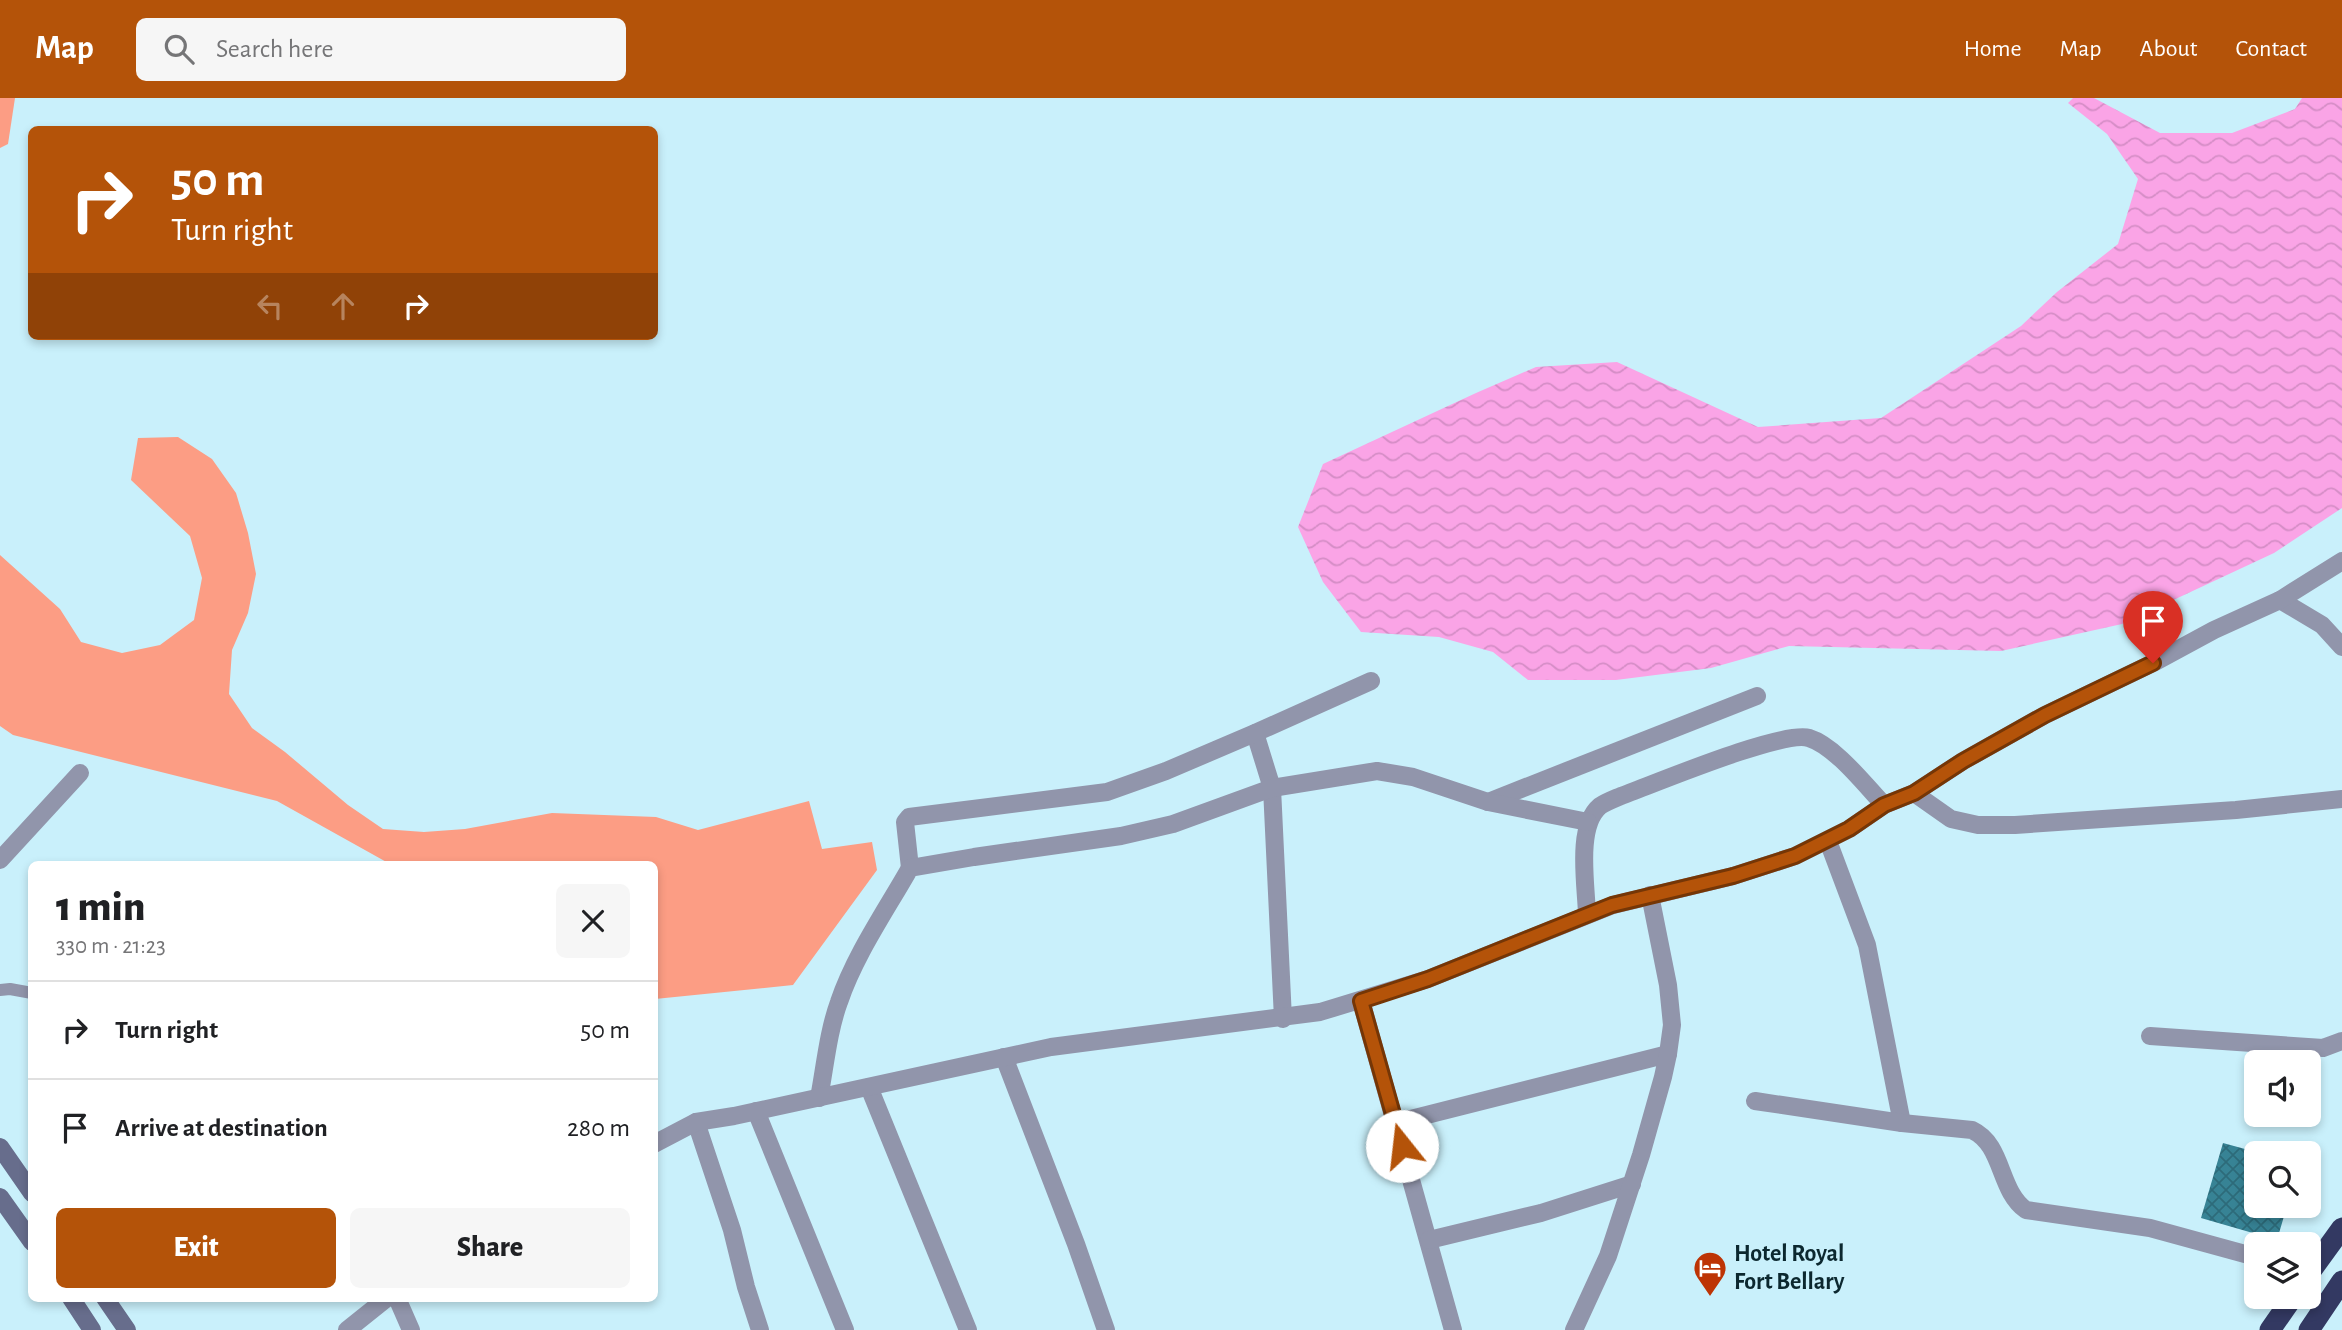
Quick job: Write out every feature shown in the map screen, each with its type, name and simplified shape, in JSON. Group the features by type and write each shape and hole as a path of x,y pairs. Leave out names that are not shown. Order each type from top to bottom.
{"highway":[{"path":"2321,1256 2342,1228"},
{"path":"2309,1330 2342,1282"},
{"path":"2270,1330 2285,1309"}],"street":[{"path":"658,1142 696,1122 1051,1047 1283,1019 1320,1012 1428,979 1587,914 1650,894 1733,876 1795,856 1828,841 1884,805 1914,793 1963,761 2045,715 2280,600 2342,561"},
{"path":"2280,600 2322,625 2342,647"},
{"path":"819,1098 838,1005 845,984 910,868 904,829 905,821 909,817 1107,792 1166,771 1371,681"},
{"path":"1488,802 1757,696"},
{"path":"1255,733 1272,788 1283,1019"},
{"path":"1587,914 1584,854 1588,822 1601,806 1621,796 1765,744 1792,737 1807,738 1823,745 1884,805"},
{"path":"910,868 1121,836 1173,824 1272,788 1377,771 1413,777 1488,802 1588,822"},
{"path":"0,860 80,773"},
{"path":"1914,793 1951,819 1978,825 2015,825 2222,811 2342,799"},
{"path":"1828,841 1867,945 1902,1123"},
{"path":"1574,1330 1608,1256 1632,1184 1668,1054 1672,1025 1668,985 1650,894"},
{"path":"1361,1001 1453,1330"},
{"path":"2150,1036 2323,1048 2342,1041"},
{"path":"1395,1123 1668,1054"},
{"path":"1004,1057 1076,1244 1105,1330"},
{"path":"869,1087 968,1330"},
{"path":"1755,1101 1902,1123 1972,1130 1982,1135 1990,1144 2011,1194 2026,1210 2150,1228 2244,1254"},
{"path":"756,1111 845,1330"},
{"path":"696,1122 732,1230 760,1330"},
{"path":"0,1147 28,1186"},
{"path":"1429,1240 1541,1213 1632,1184"},
{"path":"0,1197 28,1236"},
{"path":"74,1302 92,1330"},
{"path":"108,1302 127,1330"},
{"path":"347,1330 382,1302"},
{"path":"399,1302 411,1330"}],"lane":[{"path":"0,990 28,992"}],"shaded area":[{"path":"0,98 15,98 8,144 0,148"},
{"path":"178,437 212,459 236,493 256,574 248,613 232,650 229,694 252,728 348,805 383,829 424,832 465,829 552,813 656,817 698,830 809,801 822,849 872,842 877,870 793,985 658,999 658,861 385,861 277,801 13,735 0,726 0,555 60,609 81,642 122,653 160,645 194,620 202,578 190,536 131,480 138,438"}],"water":[{"path":"2073,98 2094,98 2160,133 2232,133 2295,109 2302,98 2342,98 2342,508 2274,553 2122,624 2001,651 1789,646 1711,668 1616,680 1528,680 1493,652 1439,637 1361,632 1323,582 1298,527 1323,464 1536,367 1617,362 1758,427 1881,418 2021,326 2057,292 2118,244 2138,179 2107,134 2068,103"}],"building":[{"path":"2223,1143 2244,1149 2244,1218 2283,1218 2279,1232 2249,1232 2201,1218"}],"place":[{"name":"Hotel Royal Fort Bellary","path":"1710,1298"}],"route":[{"path":"1402,1146 1361,1001 1428,979 1612,905 1733,876 1795,856 1849,829 1884,805 1914,793 1963,761 2045,715 2153,663"}]}
